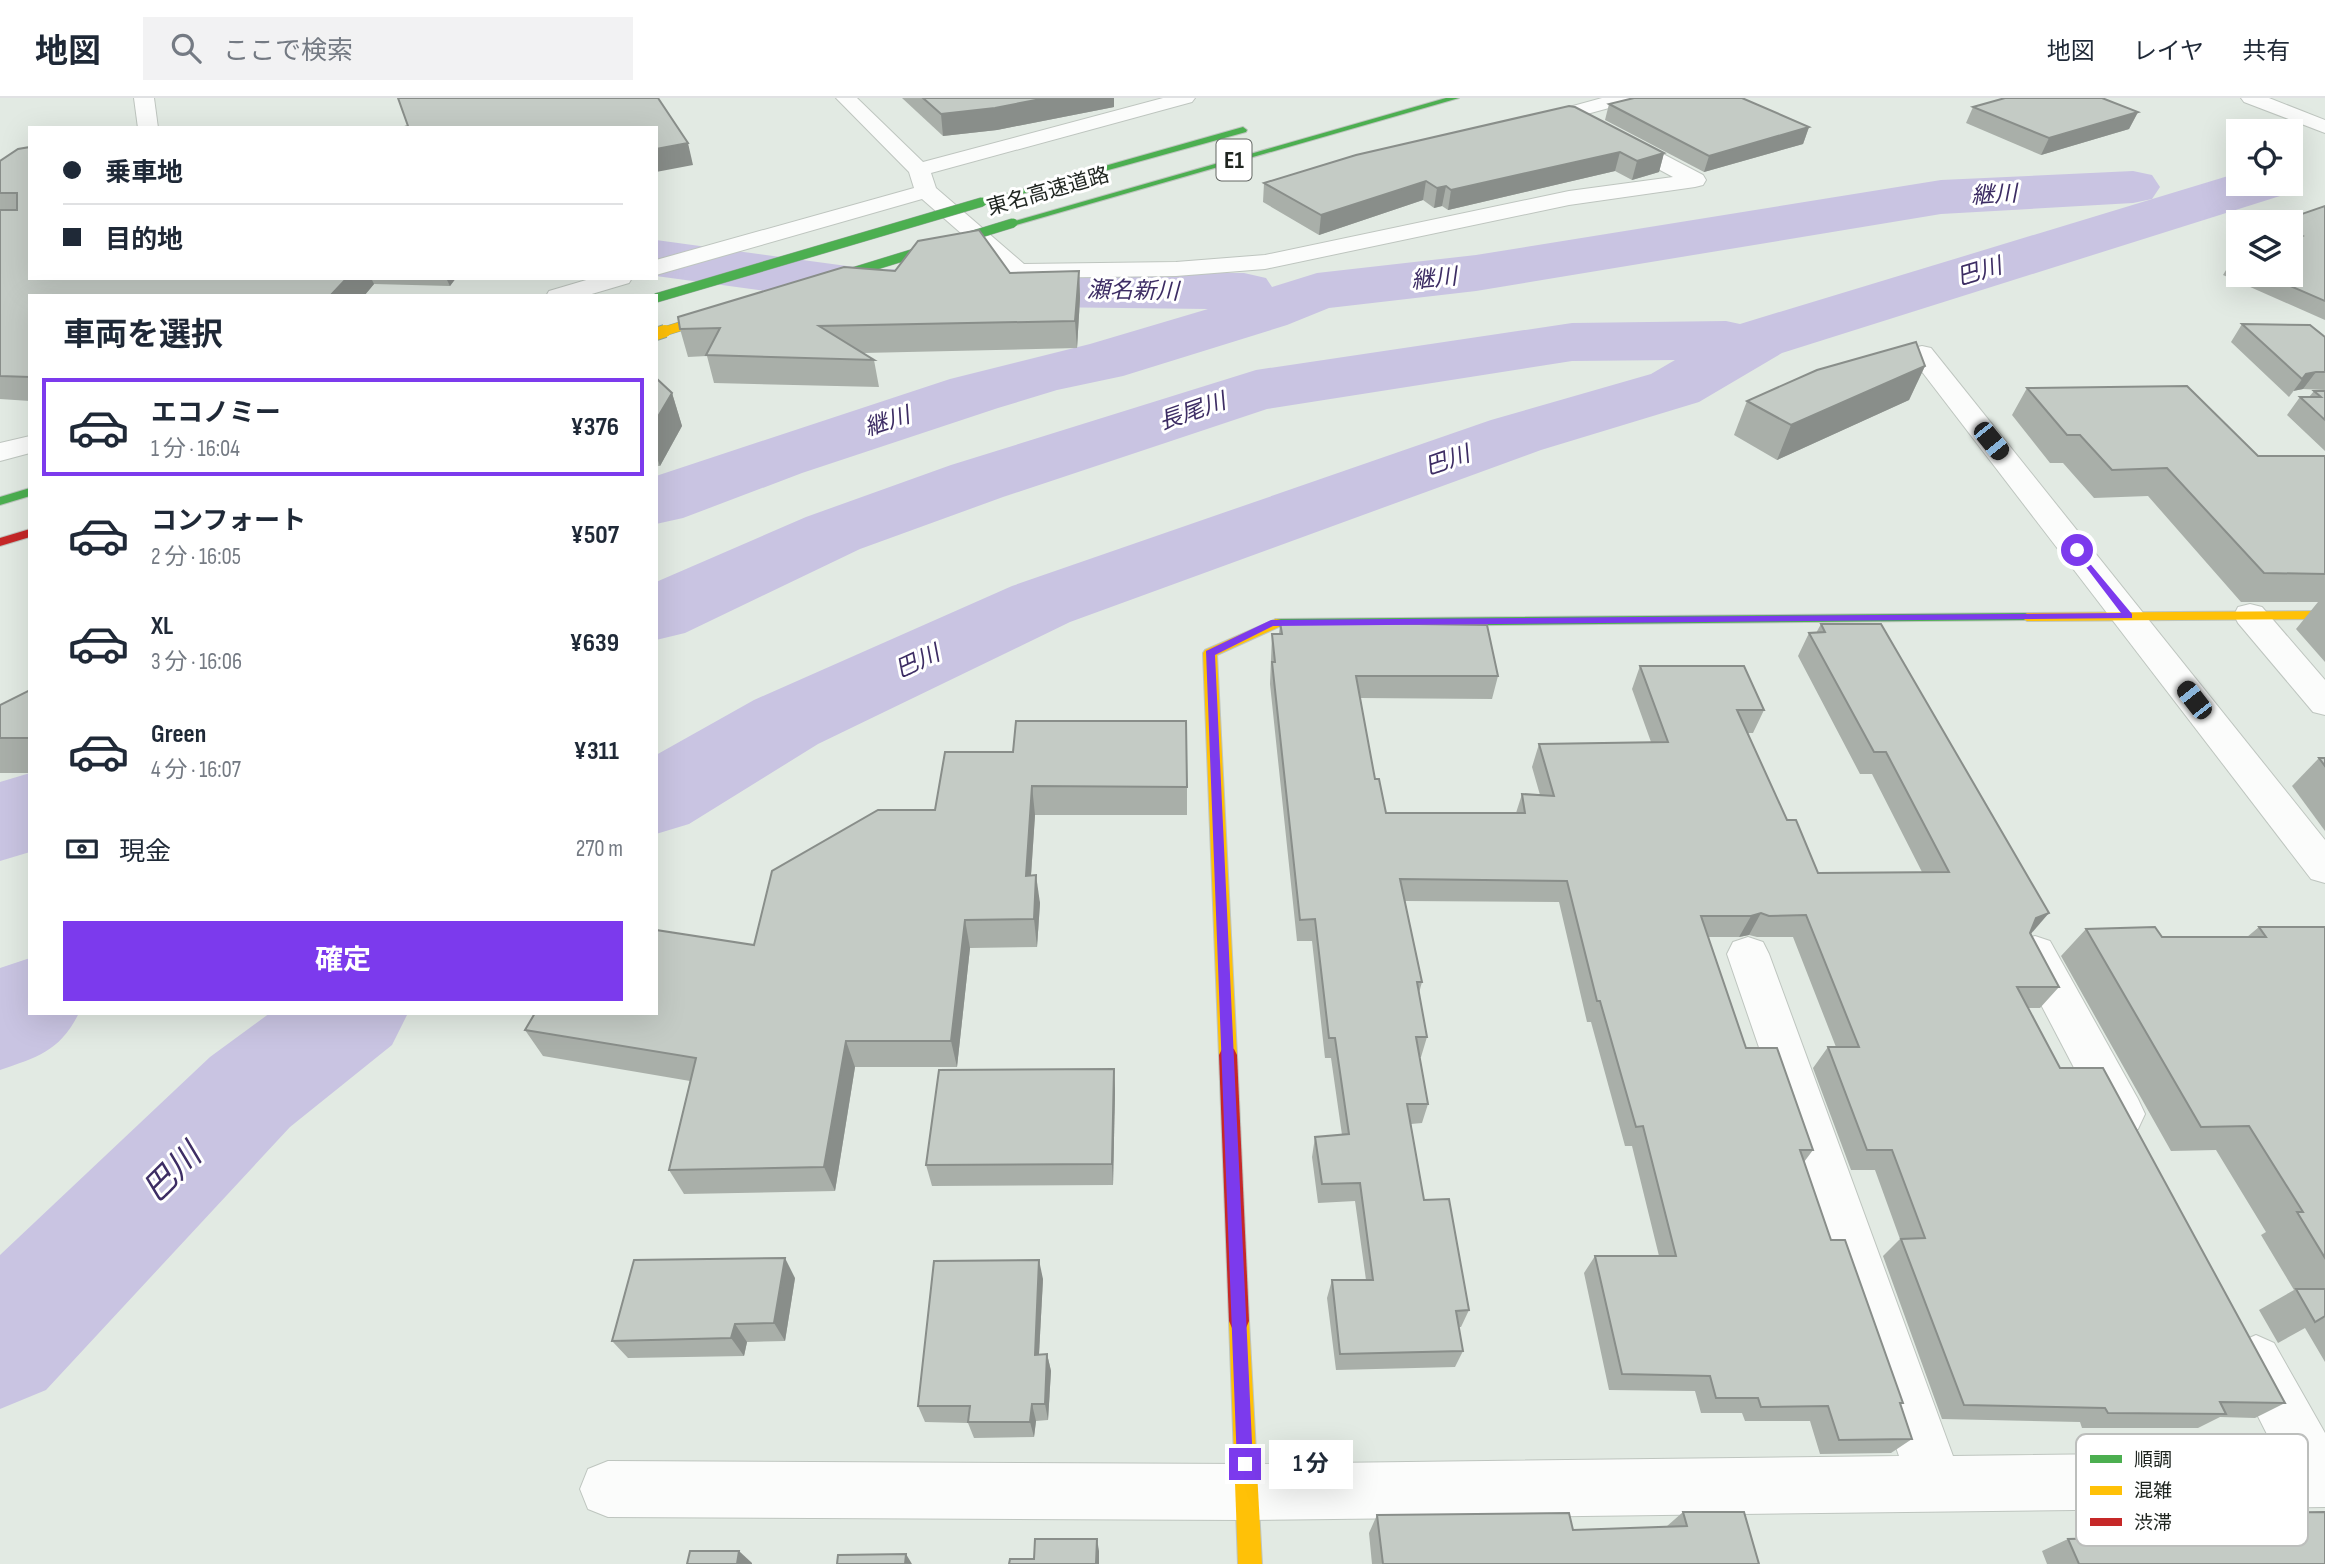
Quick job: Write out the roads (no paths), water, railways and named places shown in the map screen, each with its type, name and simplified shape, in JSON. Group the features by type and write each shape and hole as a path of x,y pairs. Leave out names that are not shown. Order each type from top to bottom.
{"main road":[{"name":"東名高速道路","path":"801,289 1013,223 1455,98"},
{"name":"東名高速道路","path":"658,298 982,202 1255,127"},
{"path":"658,333 748,305"},
{"path":"0,501 28,493"},
{"path":"0,542 28,534"},
{"path":"1250,1564 1210,653 1271,623 2325,615"}],"street":[{"path":"144,98 148,126"},
{"path":"846,98 923,181 1018,271 1176,269 1265,261 1569,198 1695,180 1569,113 1624,98"},
{"path":"658,267 724,249 923,181 1185,98"},
{"path":"2251,98 2325,127"},
{"path":"670,240 724,249"},
{"path":"565,294 613,280"},
{"path":"1922,354 2325,868"},
{"path":"0,453 28,445"},
{"path":"2250,615 2325,703"},
{"path":"2035,953 2141,1148"},
{"path":"1748,954 1936,1484"},
{"path":"2234,1320 2297,1434"},
{"path":"2308,1454 2322,1479"},
{"path":"608,1489 1246,1492 2076,1482"}],"waterway":[{"name":"継川","path":"658,501 777,458 974,394 1049,372 1100,362 1265,312 1317,291 1476,273 1941,197 2133,187"},
{"name":"巴川","path":"658,798 786,722 1041,604 1516,435 1675,388 1759,339 2226,195"},
{"name":"瀬名新川","path":"658,258 869,287 1244,291"},
{"name":"長尾川","path":"658,613 833,533 977,481 1256,390 1572,342 1726,340"},
{"name":"継川","path":"0,825 28,809"},
{"name":"長尾川","path":"0,1024 28,1004"},
{"name":"巴川","path":"0,1344 250,1092 351,1015"}]}
